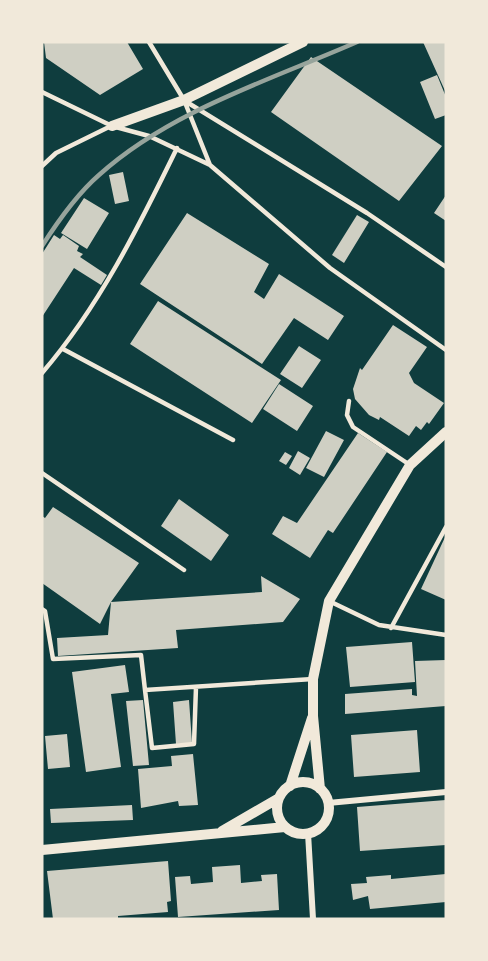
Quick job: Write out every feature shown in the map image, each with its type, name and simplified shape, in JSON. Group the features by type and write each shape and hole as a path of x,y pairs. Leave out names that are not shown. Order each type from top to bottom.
{"street":[{"path":"112,126 184,100 303,42"},
{"path":"42,850 285,827 300,834 322,826 329,811 328,803 320,789 313,716 313,679 329,601 410,465 446,432"},
{"path":"216,834 249,818 279,798 290,786 313,716"},
{"path":"290,786 305,782 320,789"},
{"path":"328,803 446,792"},
{"path":"279,798 277,814 285,827"},
{"path":"308,833 313,919"}],"lane":[{"path":"149,42 184,100 210,165"},
{"path":"42,92 112,126 177,148 210,165 330,268 446,350"},
{"path":"184,100 367,213 446,267"},
{"path":"42,166 56,153 112,126"},
{"path":"42,373 63,349 138,228 177,148"},
{"path":"63,349 233,440"},
{"path":"349,401 347,415 353,427 410,465"},
{"path":"42,473 184,570"},
{"path":"391,628 446,527"},
{"path":"329,601 391,628 446,635"},
{"path":"42,609 45,611 53,659 141,656 152,748 194,744 196,687"},
{"path":"145,690 313,679"}],"building":[{"path":"44,42 127,42 143,69 100,95 46,58"},
{"path":"423,42 446,42 446,93"},
{"path":"311,57 442,146 399,201 271,112"},
{"path":"437,75 446,97 446,115 435,119 420,82"},
{"path":"123,172 129,201 115,204 109,175"},
{"path":"446,195 446,221 434,213"},
{"path":"84,198 109,213 87,249 61,233"},
{"path":"187,213 269,264 254,292 264,299 279,274 344,316 328,340 294,318 262,364 140,284"},
{"path":"357,215 369,222 344,263 332,255"},
{"path":"54,235 60,239 63,235 79,246 77,251 83,254 80,257 107,275 101,285 74,268 42,317 42,254"},
{"path":"158,301 281,380 252,423 130,344"},
{"path":"393,325 427,347 409,373 414,383 444,403 429,424 427,422 421,430 416,426 409,436 380,417 379,420 369,415 355,399 353,389 360,368 362,370"},
{"path":"299,346 321,360 302,388 280,374"},
{"path":"279,384 313,406 297,431 263,409"},
{"path":"326,431 344,440 324,477 306,468"},
{"path":"358,433 387,452 333,533 328,530 310,558 272,534 283,516 297,523"},
{"path":"298,451 310,458 300,475 289,468"},
{"path":"285,452 292,456 286,465 279,461"},
{"path":"179,499 229,535 211,561 161,526"},
{"path":"53,507 139,563 111,602 100,624 42,583 42,516 45,518"},
{"path":"446,535 446,600 421,589"},
{"path":"261,576 300,599 283,622 176,630 178,648 58,656 57,638 108,635 111,602 262,592"},
{"path":"412,642 415,682 350,687 346,647"},
{"path":"446,660 446,706 345,714 345,694 412,689 412,695 417,696 415,661"},
{"path":"125,665 129,692 111,694 121,767 86,772 72,672"},
{"path":"143,700 149,765 133,766 126,701"},
{"path":"189,700 192,743 176,744 173,702"},
{"path":"417,730 420,772 354,777 351,735"},
{"path":"67,734 70,767 48,769 45,736"},
{"path":"193,754 198,805 179,806 178,801 141,808 138,769 172,766 171,756"},
{"path":"446,800 446,845 360,851 357,807"},
{"path":"132,805 133,820 51,823 50,809"},
{"path":"168,861 171,901 167,902 168,912 118,916 118,919 53,919 47,871"},
{"path":"240,865 241,883 262,881 261,875 277,874 279,910 178,917 175,877 190,876 191,884 213,882 212,867"},
{"path":"446,874 446,902 370,909 368,896 353,900 351,884 367,883 366,877 391,875 391,879"}],"railway":[{"path":"42,246 83,191 127,152 189,115 222,99 357,42"}]}
